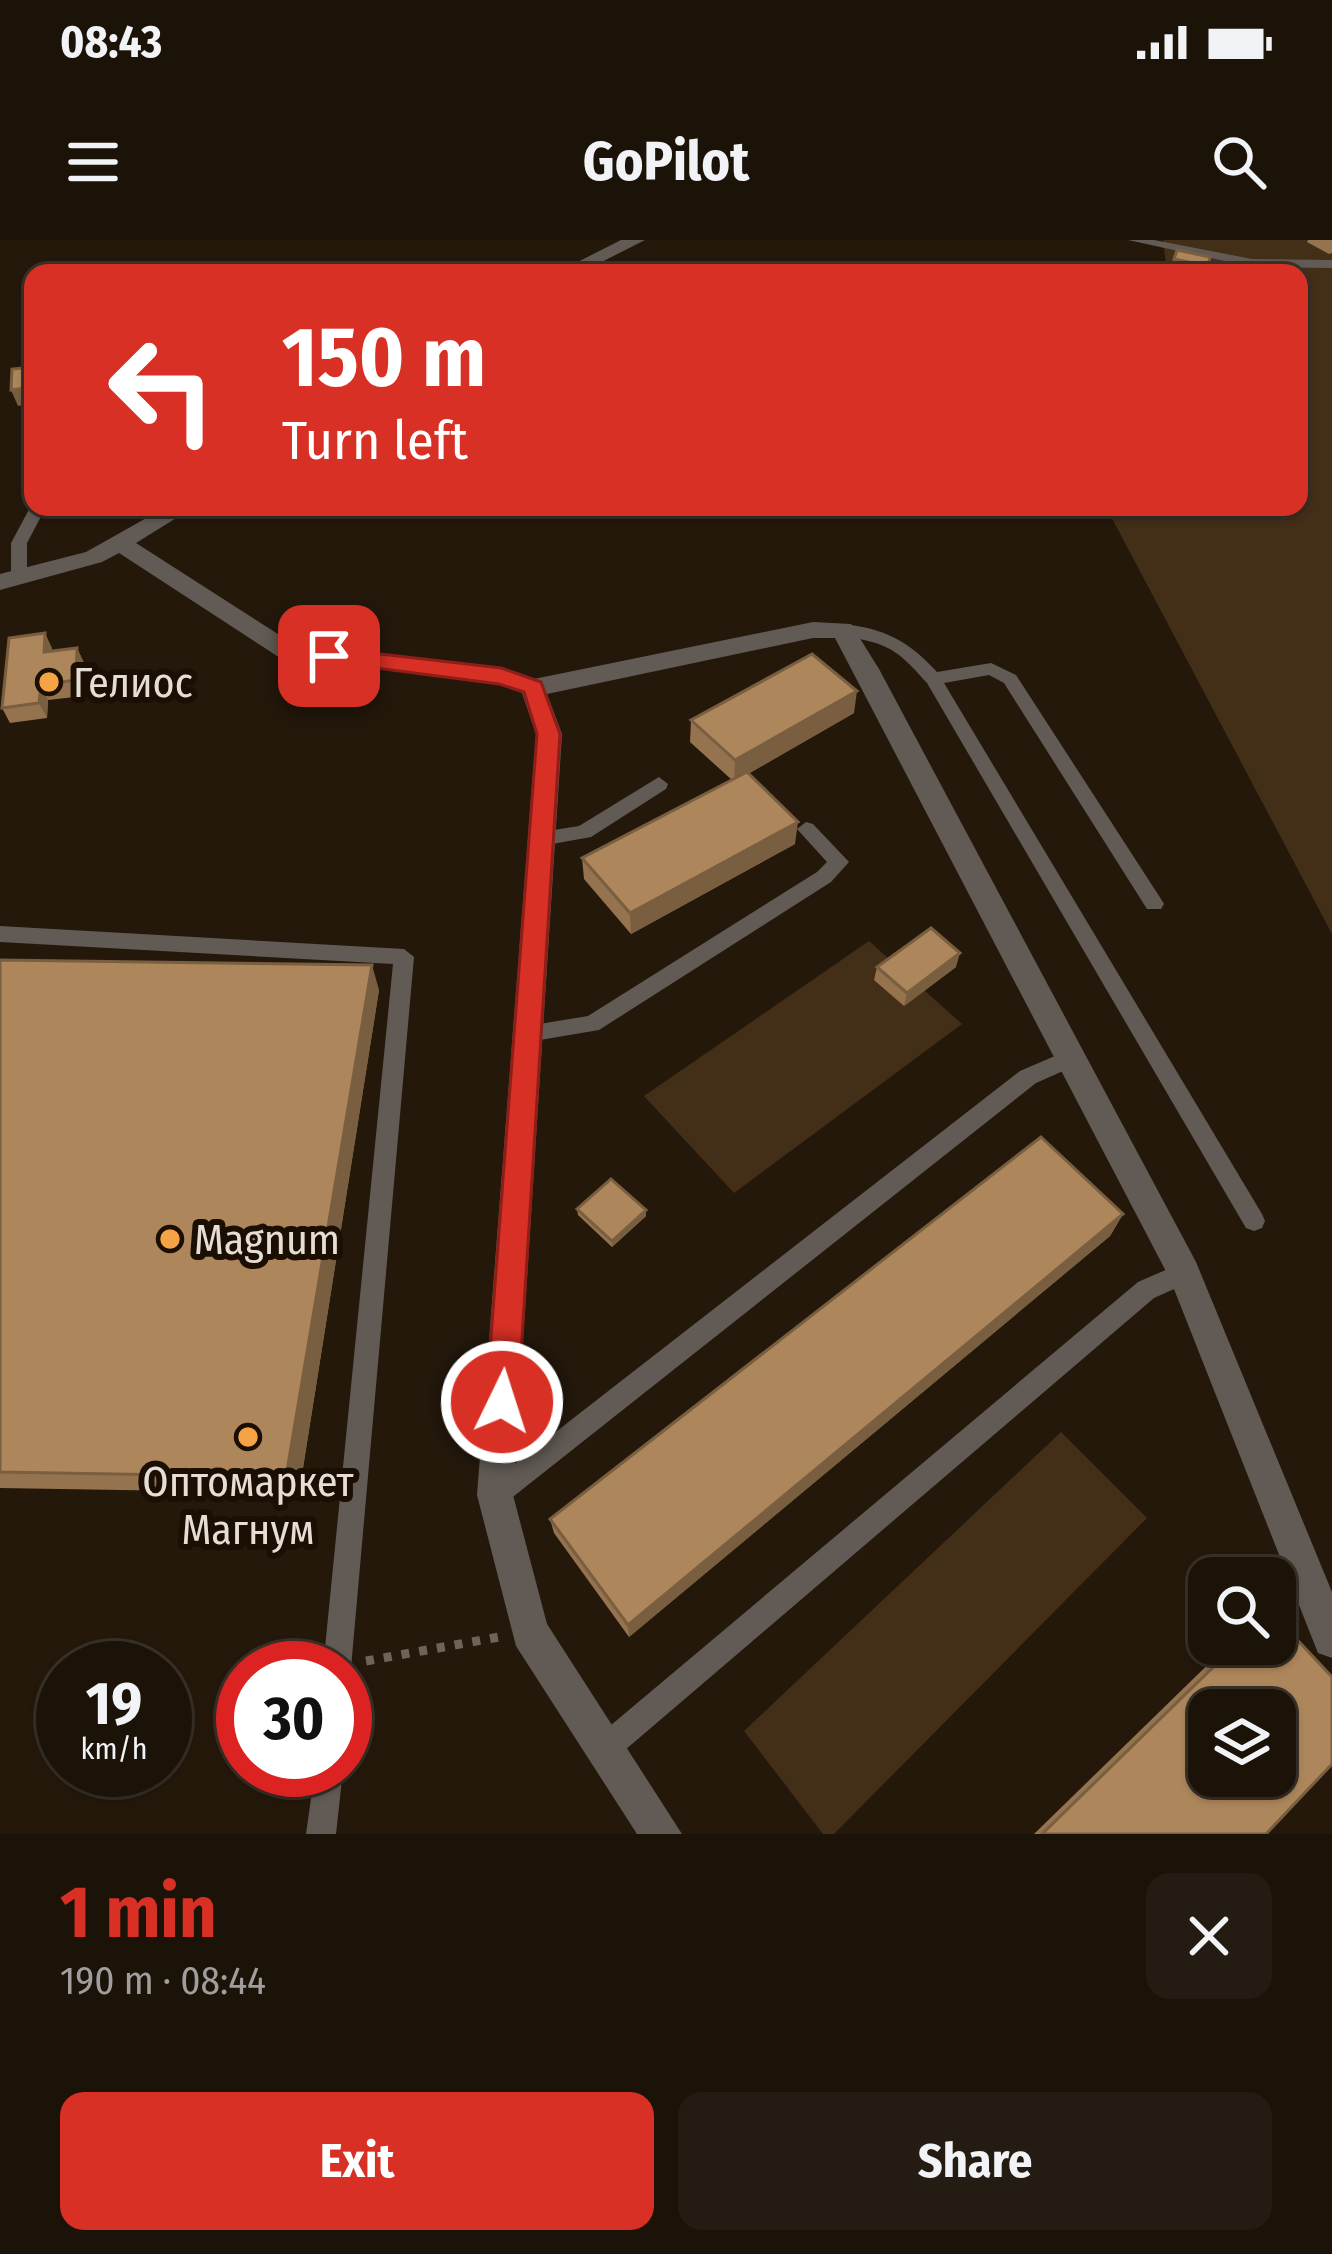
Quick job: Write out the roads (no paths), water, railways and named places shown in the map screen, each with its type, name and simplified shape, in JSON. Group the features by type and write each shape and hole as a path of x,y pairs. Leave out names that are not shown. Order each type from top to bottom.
{"street":[{"path":"584,264 636,240"},
{"path":"9,580 94,557 168,516"},
{"path":"121,544 286,650 501,676 533,688 813,629 842,631 867,668 1184,1273 1332,1639"},
{"path":"533,688 548,734 495,1495 530,1632 661,1834"}],"lane":[{"path":"1134,240 1252,263 1332,264"},
{"path":"9,580 19,543 33,516"},
{"path":"842,631 878,632 905,647 933,679 1254,1221"},
{"path":"933,679 992,669 1010,679 1154,904"},
{"path":"541,839 584,832 658,784"},
{"path":"528,1033 592,1024 824,878 839,862 806,829"},
{"path":"0,934 404,957 339,1641"},
{"path":"495,1495 1028,1077 1071,1058"},
{"path":"608,1746 1147,1290 1184,1273"},
{"path":"321,1834 326,1797"}],"place":[{"name":"Гелиос","path":"49,682"},
{"name":"Magnum","path":"170,1239"},
{"name":"Оптомаркет Магнум","path":"248,1437"}]}
